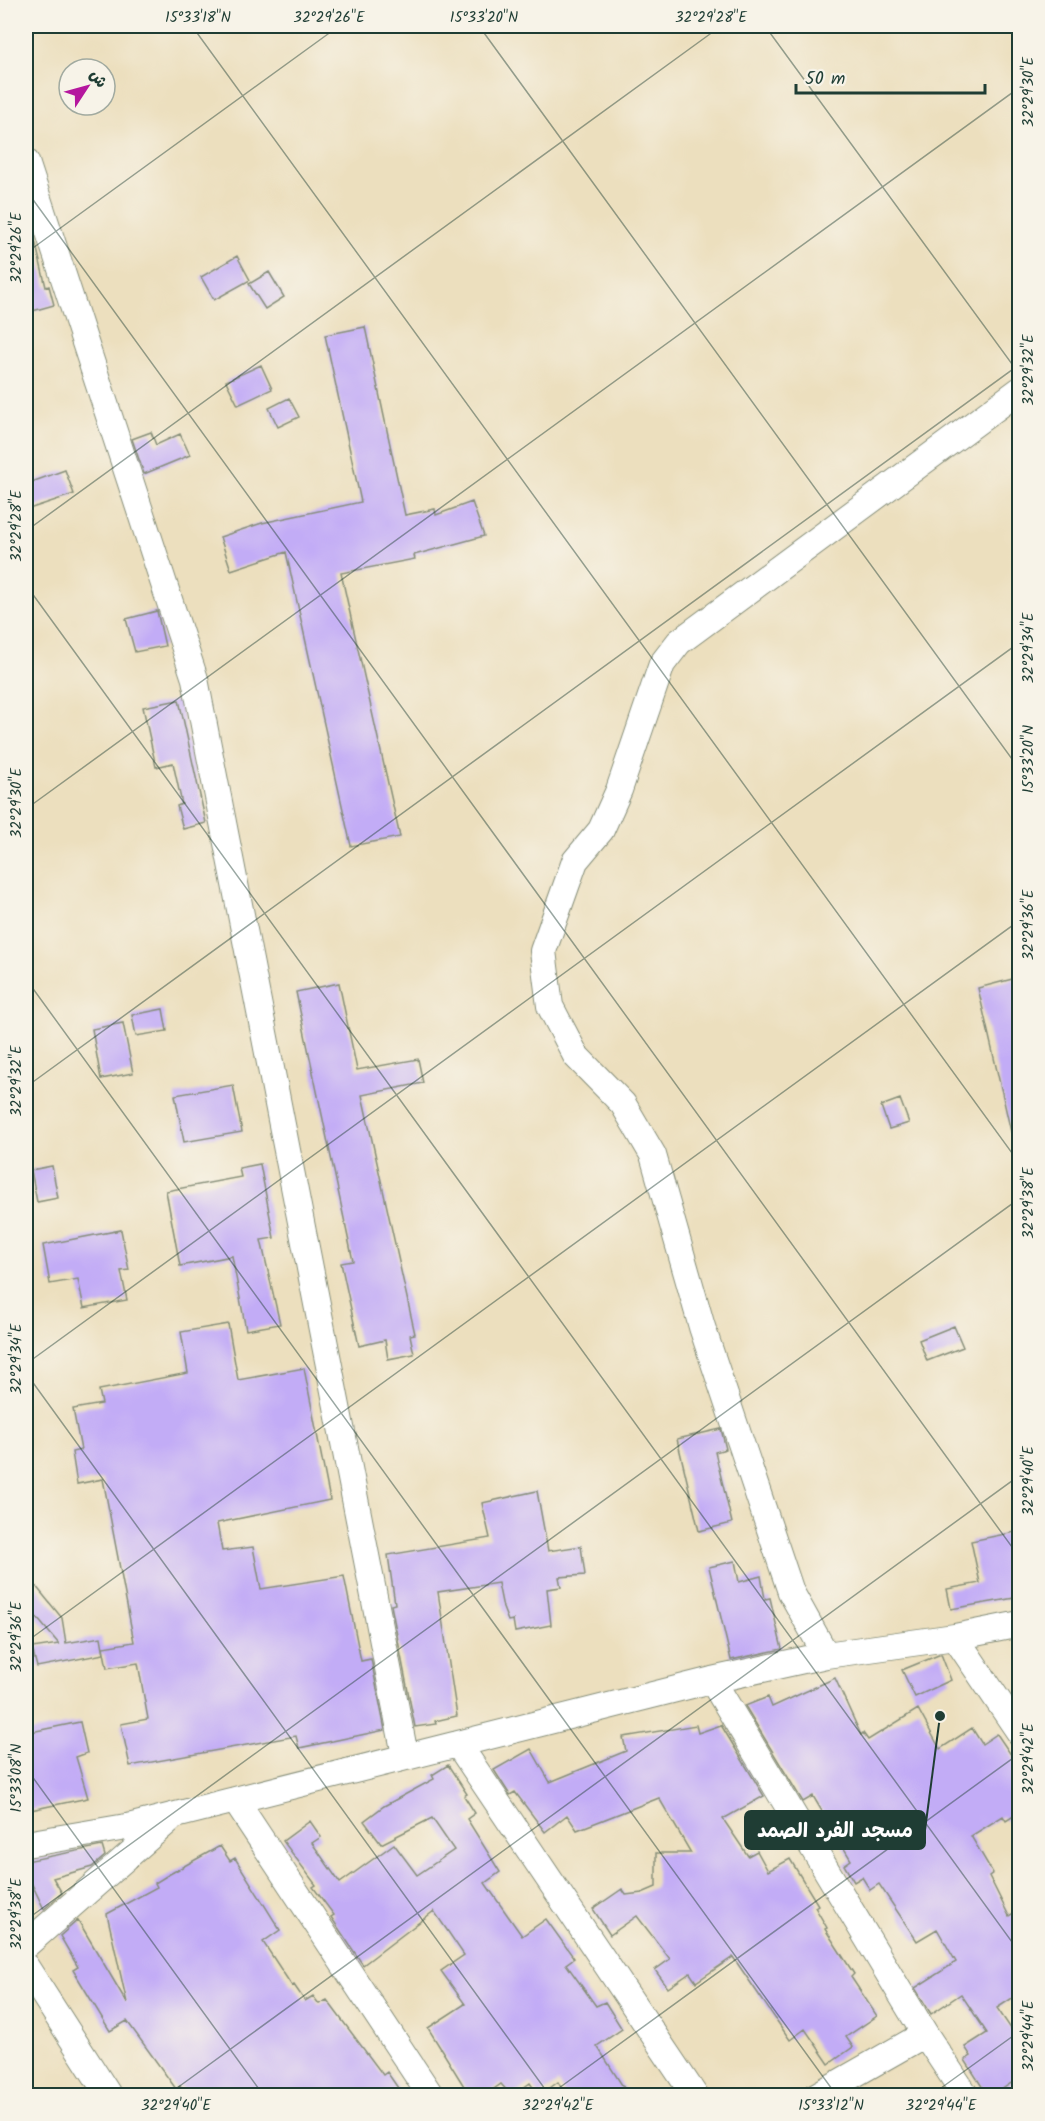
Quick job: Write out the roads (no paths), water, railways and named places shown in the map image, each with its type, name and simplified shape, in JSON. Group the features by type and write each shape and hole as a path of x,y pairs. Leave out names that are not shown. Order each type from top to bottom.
{"street":[{"path":"26,162 31,198 195,679 405,1755"},
{"path":"826,1655 790,1592 702,1327 653,1155 623,1104 576,1056 550,1006 543,951 575,861 601,830 619,790 662,664 679,642 1020,390"},
{"path":"26,1844 132,1826 174,1816 316,1781 405,1755 458,1744 712,1680 826,1655 1020,1624"},
{"path":"955,1636 1020,1733"},
{"path":"712,1680 924,2034 966,2096"},
{"path":"458,1744 695,2096"},
{"path":"235,1800 431,2096"},
{"path":"26,1945 174,1816"},
{"path":"26,1967 109,2096"},
{"path":"816,2096 924,2034"}],"place":[{"name":"مسجد الفرد الصمد","path":"940,1716"}]}
